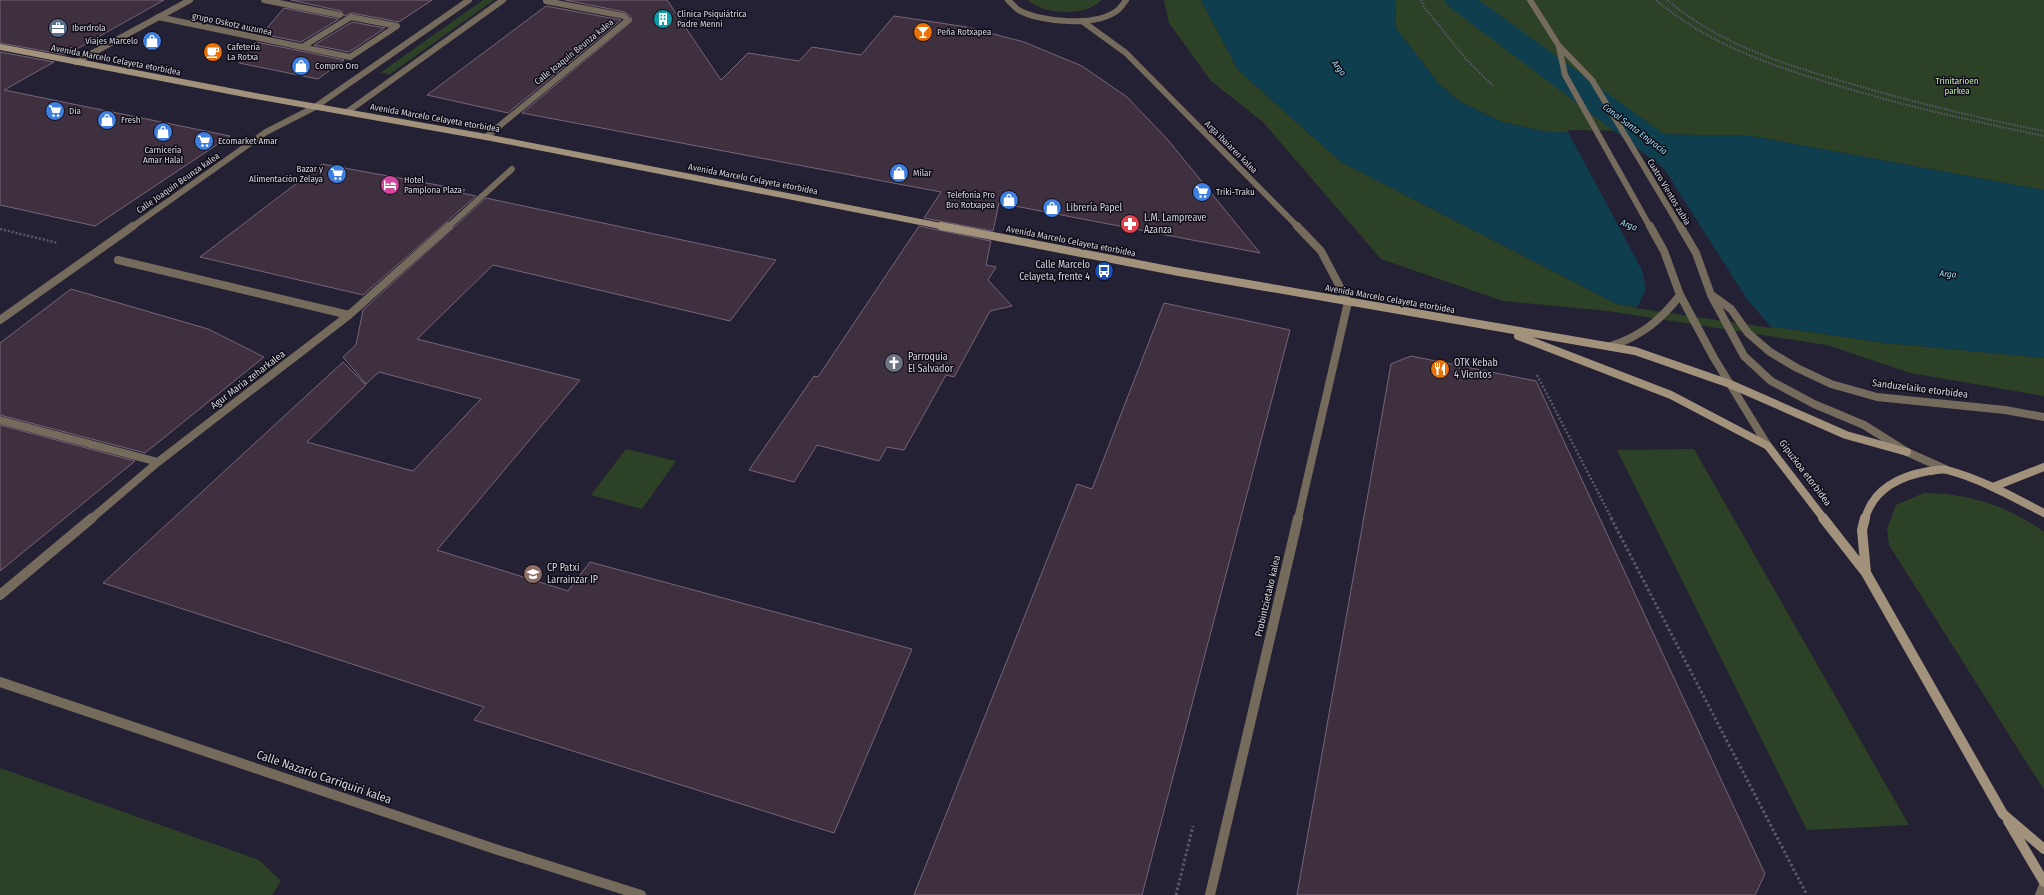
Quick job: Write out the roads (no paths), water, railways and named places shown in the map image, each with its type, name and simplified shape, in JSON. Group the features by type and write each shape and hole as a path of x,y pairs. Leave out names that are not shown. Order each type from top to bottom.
{"main road":[{"name":"Avenida Marcelo Celayeta etorbidea","path":"0,47 314,107 486,137 1148,266 1502,329 1612,346 1634,351 1730,384"},
{"name":"Avenida Marcelo Celayeta etorbidea","path":"1502,329 1671,395 1768,446"},
{"path":"1730,384 1846,435 1907,452"},
{"name":"Gipuzkoa etorbidea","path":"1768,446 1866,573 2004,814"},
{"path":"1993,487 2044,467"},
{"path":"1866,573 1862,530 1868,507 1887,484 1912,474 1945,469 1993,487 2044,513"},
{"path":"2004,814 2044,850"},
{"path":"2004,814 2044,882"}],"street":[{"name":"grupo Oskotz auzunea","path":"76,62 190,0"},
{"path":"264,0 340,15"},
{"name":"Calle Joaquín Beunza kalea","path":"0,320 266,132 314,107 469,0"},
{"path":"347,112 503,0"},
{"path":"1000,0 1009,1 1017,9 1046,19 1082,21 1100,18 1116,11 1126,0"},
{"name":"Cuatro Vientos zubia","path":"1530,0 1559,46 1592,80 1696,253 1711,295 1744,356 1771,381 1814,404 1864,425 1907,452"},
{"name":"Calle Joaquín Beunza kalea","path":"486,137 628,20 624,16 546,1"},
{"name":"grupo Oskotz auzunea","path":"158,18 350,58 397,26 350,17 302,47"},
{"name":"Arga ibaiaren kalea","path":"1082,21 1126,53 1322,251 1348,302"},
{"name":"Cuatro Vientos zubia","path":"1559,46 1565,75 1664,251 1680,295 1714,358"},
{"name":"Agur Maria zeharkalea","path":"0,595 158,462 350,315 512,169"},
{"path":"118,260 350,315"},
{"path":"1612,346 1632,340 1647,330 1668,312 1680,295"},
{"name":"Sanduzelaiko etorbidea","path":"1711,295 1731,309 1753,337 1770,352 1797,368 1831,384 1877,397 2005,410 2044,417"},
{"name":"Probintzietako kalea","path":"1210,895 1348,302"},
{"name":"Gipuzkoa etorbidea","path":"1714,358 1768,446"},
{"path":"0,420 158,462"},
{"path":"1907,452 1945,469"},
{"name":"Calle Nazario Carriquiri kalea","path":"0,682 495,849 641,895"},
{"path":"2040,895 2044,886"}],"water":[{"name":"Arga","path":"1201,0 1395,0 1396,28 1439,84 1461,102 1502,122 1548,132 1751,136 2044,190 2044,358 1886,343 1617,304 1341,162 1238,70"}],"waterway":[{"name":"Canal Santa Engracia","path":"1459,0 1695,174"}],"place":[{"name":"Clínica Psiquiátrica Padre Menni","path":"663,19"},
{"name":"Iberdrola","path":"58,28"},
{"name":"Peña Rotxapea","path":"923,32"},
{"name":"Viajes Marcelo","path":"152,41"},
{"name":"Cafetería La Rotxa","path":"213,52"},
{"name":"Compro Oro","path":"301,66"},
{"name":"Dia","path":"55,111"},
{"name":"Fresh","path":"107,120"},
{"name":"Carnicería Amar Halal","path":"163,132"},
{"name":"Ecomarket Amar","path":"204,141"},
{"name":"Milar","path":"899,173"},
{"name":"Bazar y Alimentación Zelaya","path":"337,174"},
{"name":"Hotel Pamplona Plaza","path":"390,185"},
{"name":"Triki-Traku","path":"1202,192"},
{"name":"Telefonía Pro Bro Rotxapea","path":"1009,200"},
{"name":"Librería Papel","path":"1052,208"},
{"name":"L.M. Lampreave Azanza","path":"1130,224"},
{"name":"Calle Marcelo Celayeta, frente 4","path":"1104,271"},
{"name":"Parroquia El Salvador","path":"894,363"},
{"name":"OTK Kebab 4 Vientos","path":"1440,369"},
{"name":"CP Patxi Larrainzar IP","path":"533,574"}],"park label":[{"name":"Trinitarioen parkea","path":"1957,86"}]}
